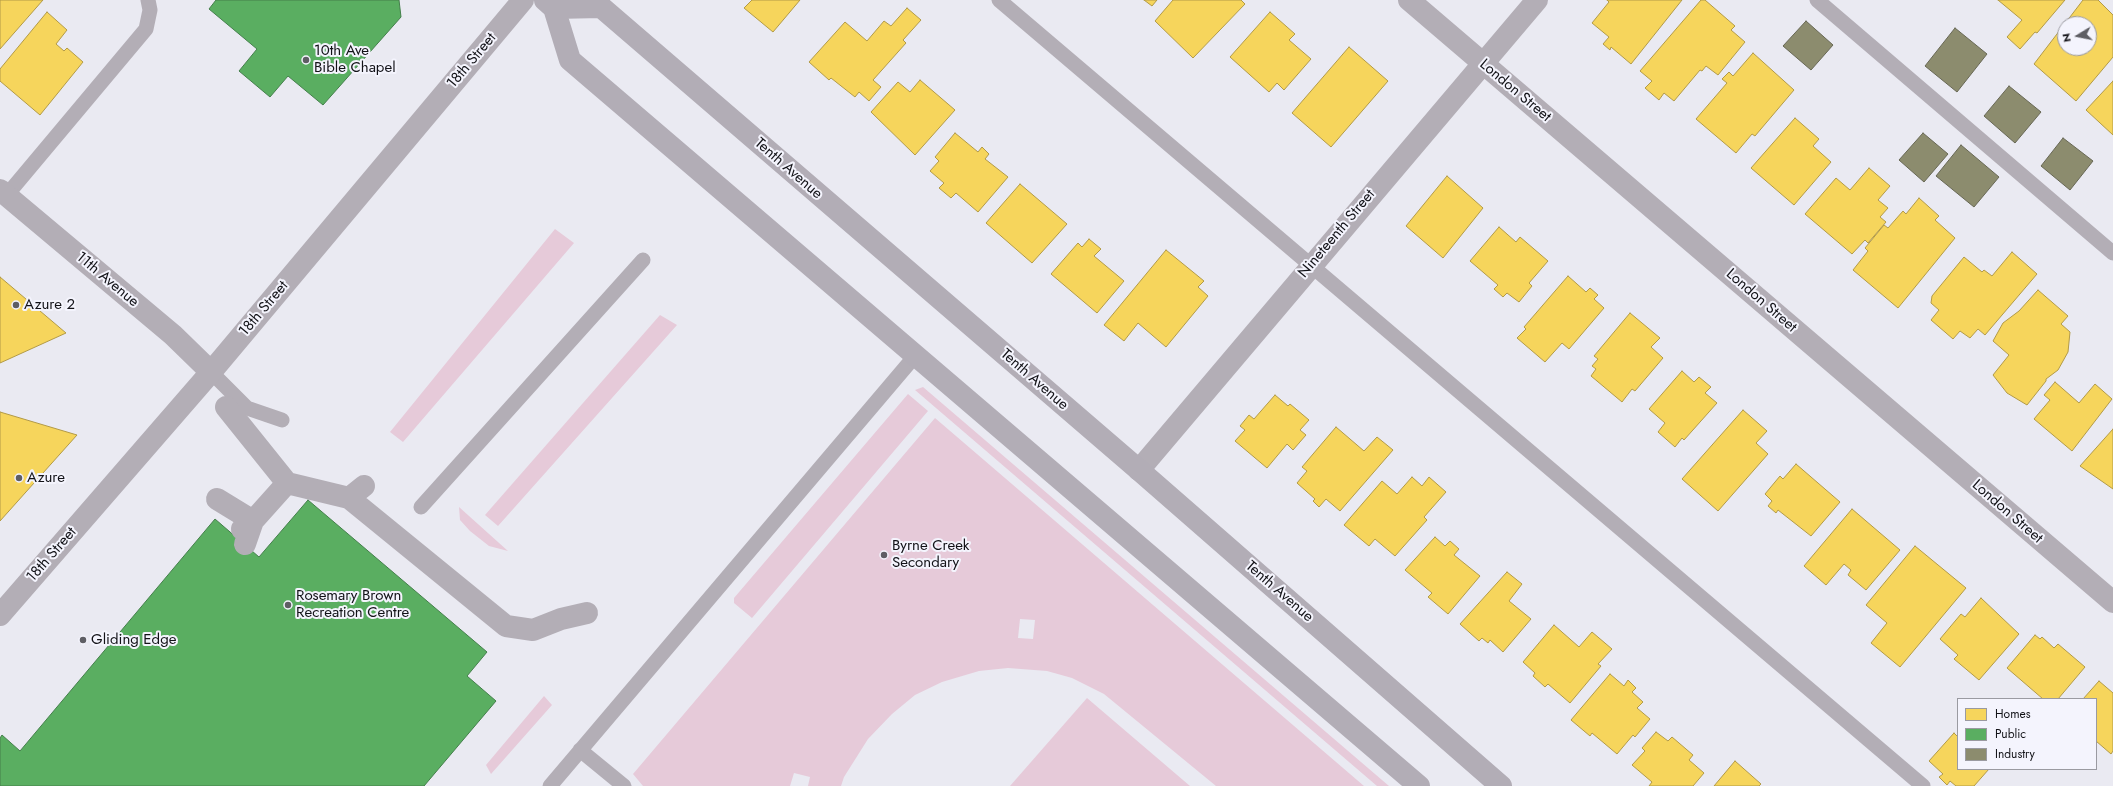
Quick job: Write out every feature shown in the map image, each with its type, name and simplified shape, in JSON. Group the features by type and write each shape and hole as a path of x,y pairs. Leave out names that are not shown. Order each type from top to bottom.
{"main road":[{"name":"Tenth Avenue","path":"1420,786 570,60 549,4 601,7 1139,470 1502,786"}],"street":[{"name":"18th Street","path":"0,615 211,372 523,0"},
{"name":"London Street","path":"1409,0 2113,602"},
{"name":"Nineteenth Street","path":"1139,470 1311,265 1537,0"},
{"name":"11th Avenue","path":"3,193 173,335 211,372"},
{"path":"226,407 287,483 356,492 506,626 533,630 587,613"},
{"path":"239,539 287,483"},
{"path":"217,500 253,521"}],"lane":[{"path":"3,193 146,29 150,10 148,0"},
{"path":"999,0 1923,786"},
{"path":"1817,0 2113,253"},
{"path":"421,507 643,260"},
{"path":"550,786 915,356"},
{"path":"211,372 247,408 282,420"},
{"path":"580,750 624,786"}],"shaded area":[{"path":"555,229 574,243 403,442 390,432"},
{"path":"660,315 677,325 498,526 485,515"},
{"path":"923,387 1389,786 1377,786 915,390"},
{"path":"908,394 928,411 752,618 734,603 734,598"},
{"path":"935,418 1364,786 1216,786 1104,694 1072,678 1047,671 1008,668 979,671 942,682 915,695 892,714 868,739 844,777 841,786 808,786 810,777 794,773 790,786 643,786 633,774","holes":["1020,619 1035,620 1033,639 1018,638"]},
{"path":"459,507 508,551 489,546 470,531 460,520"},
{"path":"544,696 552,705 491,774 486,765"},
{"path":"1087,698 1190,786 1010,786"}],"building: Homes":[{"path":"0,0 43,0 0,49"},
{"path":"752,0 800,0 773,32 744,8"},
{"path":"1144,0 1157,0 1152,6"},
{"path":"1173,0 1241,0 1245,4 1193,58 1155,21"},
{"path":"1607,0 1682,0 1631,64 1611,47 1610,50 1603,44 1609,37 1592,23 1609,2"},
{"path":"1701,0 1705,0 1735,26 1731,30 1745,42 1718,75 1706,66 1702,71 1700,70 1674,101 1664,93 1659,100 1645,88 1652,81 1640,71"},
{"path":"1998,0 2065,0 2037,33 2035,32 2020,49 2007,37 2022,20"},
{"path":"2083,0 2098,0 2113,15 2113,57 2076,101 2034,64 2057,34 2057,56 2097,56 2097,16 2071,16"},
{"path":"907,8 921,20 903,40 906,43 873,80 881,87 869,101 859,92 855,97 831,78 829,80 809,62 845,22 867,41 884,21 891,26"},
{"path":"47,12 67,30 56,44 64,51 67,48 83,62 40,115 0,81 0,69"},
{"path":"1270,12 1295,34 1289,40 1311,59 1284,90 1277,83 1269,92 1230,57"},
{"path":"1349,47 1388,81 1331,147 1292,113"},
{"path":"1753,53 1794,90 1755,136 1752,134 1736,153 1696,119 1727,83 1722,79 1729,72 1733,76"},
{"path":"920,80 955,110 915,155 871,112 898,82 910,92"},
{"path":"2113,81 2113,135 2086,110"},
{"path":"1795,118 1819,139 1813,146 1831,162 1794,205 1751,168"},
{"path":"955,133 978,152 982,147 989,154 985,159 1008,177 978,212 956,193 951,198 939,188 944,183 930,171 939,161 935,157"},
{"path":"1869,168 1890,186 1878,200 1888,208 1880,217 1886,222 1868,243 1865,240 1852,254 1805,214 1836,178 1850,190"},
{"path":"1447,176 1483,208 1443,258 1406,226"},
{"path":"1020,184 1067,224 1032,263 986,223"},
{"path":"1919,198 1939,216 1935,220 1955,238 1898,308 1853,270 1868,251 1865,248 1884,225 1888,228 1903,211 1906,214"},
{"path":"1499,227 1516,242 1520,237 1548,261 1529,283 1532,286 1519,302 1507,293 1503,297 1494,289 1498,285 1470,261"},
{"path":"1089,239 1101,249 1094,256 1124,281 1097,313 1051,274 1078,243 1082,247"},
{"path":"1166,250 1204,281 1198,287 1208,296 1166,347 1138,323 1124,341 1104,325"},
{"path":"2012,252 2037,274 1985,335 1978,329 1970,338 1960,331 1953,339 1931,320 1939,310 1931,303 1932,296 1964,257 1982,272 1984,270 1992,276"},
{"path":"1568,276 1586,292 1590,288 1598,295 1594,299 1604,308 1569,349 1562,343 1545,362 1517,338 1526,329 1524,327"},
{"name":"Azure 2","path":"0,277 66,333 0,363"},
{"path":"2038,290 2068,316 2061,324 2070,332 2068,352 2058,370 2046,379 2027,405 2007,393 1993,375 2009,355 1993,341 2003,323 2019,311"},
{"path":"1630,313 1660,338 1651,347 1663,358 1635,391 1632,389 1622,402 1591,376 1596,369 1592,366 1598,359 1594,356"},
{"path":"1682,371 1694,382 1699,377 1711,387 1705,393 1717,403 1684,440 1682,438 1675,447 1658,432 1665,423 1649,409"},
{"path":"2055,382 2079,403 2095,384 2112,399 2072,451 2034,419 2050,400 2044,395"},
{"path":"1275,395 1288,406 1290,404 1309,420 1300,430 1306,435 1293,450 1287,444 1267,468 1235,441 1245,430 1240,426 1249,415 1254,419"},
{"path":"1743,410 1767,431 1756,443 1768,454 1718,511 1682,479"},
{"name":"Azure","path":"0,412 77,435 0,521"},
{"path":"1336,427 1364,451 1377,437 1393,450 1340,511 1326,499 1319,507 1313,501 1315,499 1297,483 1307,471 1302,467"},
{"path":"2113,429 2113,489 2080,466"},
{"path":"1796,464 1840,502 1811,536 1778,510 1776,513 1768,506 1772,501 1765,494 1780,476 1783,479"},
{"path":"1412,477 1422,486 1429,477 1446,492 1424,517 1427,520 1395,556 1375,539 1369,546 1344,525 1382,481 1397,494"},
{"path":"1852,509 1900,550 1866,590 1848,575 1851,570 1844,564 1826,585 1804,566"},
{"path":"1435,537 1445,546 1450,541 1459,549 1454,555 1480,576 1448,614 1428,597 1432,593 1405,570"},
{"path":"1915,546 1966,588 1900,667 1871,643 1887,623 1866,605"},
{"path":"1507,572 1522,584 1509,601 1531,619 1503,652 1490,640 1488,643 1482,638 1479,641 1460,624"},
{"path":"1981,598 2019,634 1979,680 1954,659 1958,655 1940,639 1961,614 1965,617"},
{"path":"1554,625 1579,647 1592,632 1612,649 1598,664 1601,666 1570,703 1548,684 1545,687 1533,676 1535,673 1523,662"},
{"path":"2035,635 2040,639 2042,637 2054,648 2058,644 2085,667 2059,698 2042,698 2007,668"},
{"path":"1610,674 1624,686 1628,680 1636,688 1632,692 1643,702 1637,708 1650,719 1635,737 1633,735 1617,754 1592,733 1590,736 1571,720"},
{"path":"2099,681 2113,693 2113,751 2111,754 2097,742 2097,698 2084,698"},
{"path":"1656,732 1668,741 1672,737 1693,755 1689,760 1704,773 1693,786 1649,786 1652,782 1632,765 1645,751 1642,748"},
{"path":"1954,733 1957,736 1957,770 1988,770 1974,786 1956,786 1950,781 1947,785 1939,777 1943,774 1929,761"},
{"path":"1735,761 1761,784 1759,786 1714,786"}],"building: Public":[{"name":"10th Ave Bible Chapel","path":"216,0 399,0 401,17 323,105 288,76 270,97 239,71 257,49 209,9"},
{"name":"Rosemary Brown Recreation Centre","path":"308,500 487,652 467,676 496,701 424,786 0,786 0,738 2,735 20,751 215,519 259,557"}],"building: Industry":[{"path":"1806,21 1833,45 1811,70 1783,46"},
{"path":"1955,28 1987,54 1957,92 1925,66"},
{"path":"2009,86 2041,112 2015,143 1984,116"},
{"path":"1923,133 1948,154 1924,182 1899,160"},
{"path":"2063,138 2093,161 2070,190 2041,166"},
{"path":"1961,145 1999,177 1974,207 1936,176"}],"place":[{"name":"10th Ave Bible Chapel","path":"306,60"},
{"name":"Azure 2","path":"16,305"},
{"name":"Azure","path":"19,478"},
{"name":"Byrne Creek Secondary","path":"884,555"},
{"name":"Rosemary Brown Recreation Centre","path":"288,605"},
{"name":"Gliding Edge","path":"83,640"}]}
